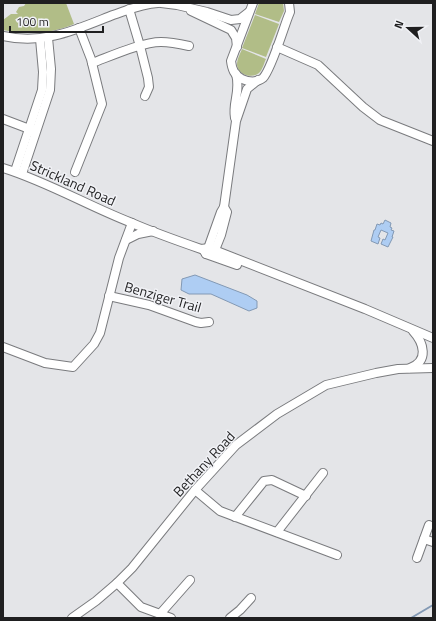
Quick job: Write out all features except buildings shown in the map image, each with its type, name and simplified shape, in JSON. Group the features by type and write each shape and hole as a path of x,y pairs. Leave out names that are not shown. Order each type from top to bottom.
{"street":[{"path":"3,36 29,39 48,38 129,9 145,4 158,3"},
{"path":"161,3 177,5 234,20 240,19 246,15 252,5"},
{"path":"209,252 221,212 224,208 236,121 247,89 262,78 268,70 290,12 289,3"},
{"path":"177,5 228,28 233,32 236,38 237,47"},
{"path":"236,121 234,117 234,108 238,86 236,74 232,67 232,61 252,5"},
{"path":"129,9 149,83 145,96"},
{"path":"75,172 102,107 102,101 92,63 79,28"},
{"path":"33,130 48,99 51,86 48,38"},
{"path":"19,173 33,130 42,90 43,69 40,39"},
{"path":"92,63 140,46 160,42 189,46"},
{"path":"277,47 318,65 380,120 433,141"},
{"path":"236,74 242,79 249,81 258,80"},
{"path":"3,119 33,130"},
{"name":"Strickland Road","path":"3,168 57,188 132,224 155,231 209,252"},
{"path":"209,252 220,237 227,212 224,208"},
{"path":"3,347 45,363 73,367 97,339 102,327 119,258 132,224"},
{"path":"186,244 199,245 205,243 210,239 216,229"},
{"path":"126,240 138,234 155,231"},
{"path":"220,237 222,247 232,257"},
{"path":"209,252 232,257 365,309 432,338"},
{"path":"209,252 286,281 293,281"},
{"name":"Benziger Trail","path":"109,296 149,305 196,322 208,322"},
{"path":"409,369 416,366 423,352 422,343 411,329"},
{"name":"Bethany Road","path":"72,618 96,601 132,568 195,490 236,445 277,414 326,385 376,373 433,368"},
{"path":"277,532 323,473"},
{"path":"235,517 264,481 272,480 306,496"},
{"path":"195,490 220,511 337,555"},
{"path":"417,558 429,525"},
{"path":"424,539 433,542"},
{"path":"160,614 190,580"},
{"path":"117,583 141,607 171,618"},
{"path":"230,618 251,598"}],"green space":[{"path":"26,3 66,3 74,24 57,30 39,33 21,33 3,30 3,20 11,14 18,14 16,12 19,7 24,6"},
{"path":"259,3 283,3 284,11 279,22 255,14"},
{"path":"255,15 279,24 266,57 242,48"},
{"path":"242,49 266,59 259,73 256,75 249,76 243,74 238,68 237,63"}],"water":[{"path":"385,220 391,223 391,230 394,231 388,247 381,244 383,239 385,240 388,233 381,230 378,237 380,238 378,244 371,241 377,224 383,224"},
{"path":"195,275 247,295 257,301 257,308 249,311 211,294 189,294 181,290 182,279"}],"waterway":[{"path":"411,618 433,605"}]}
